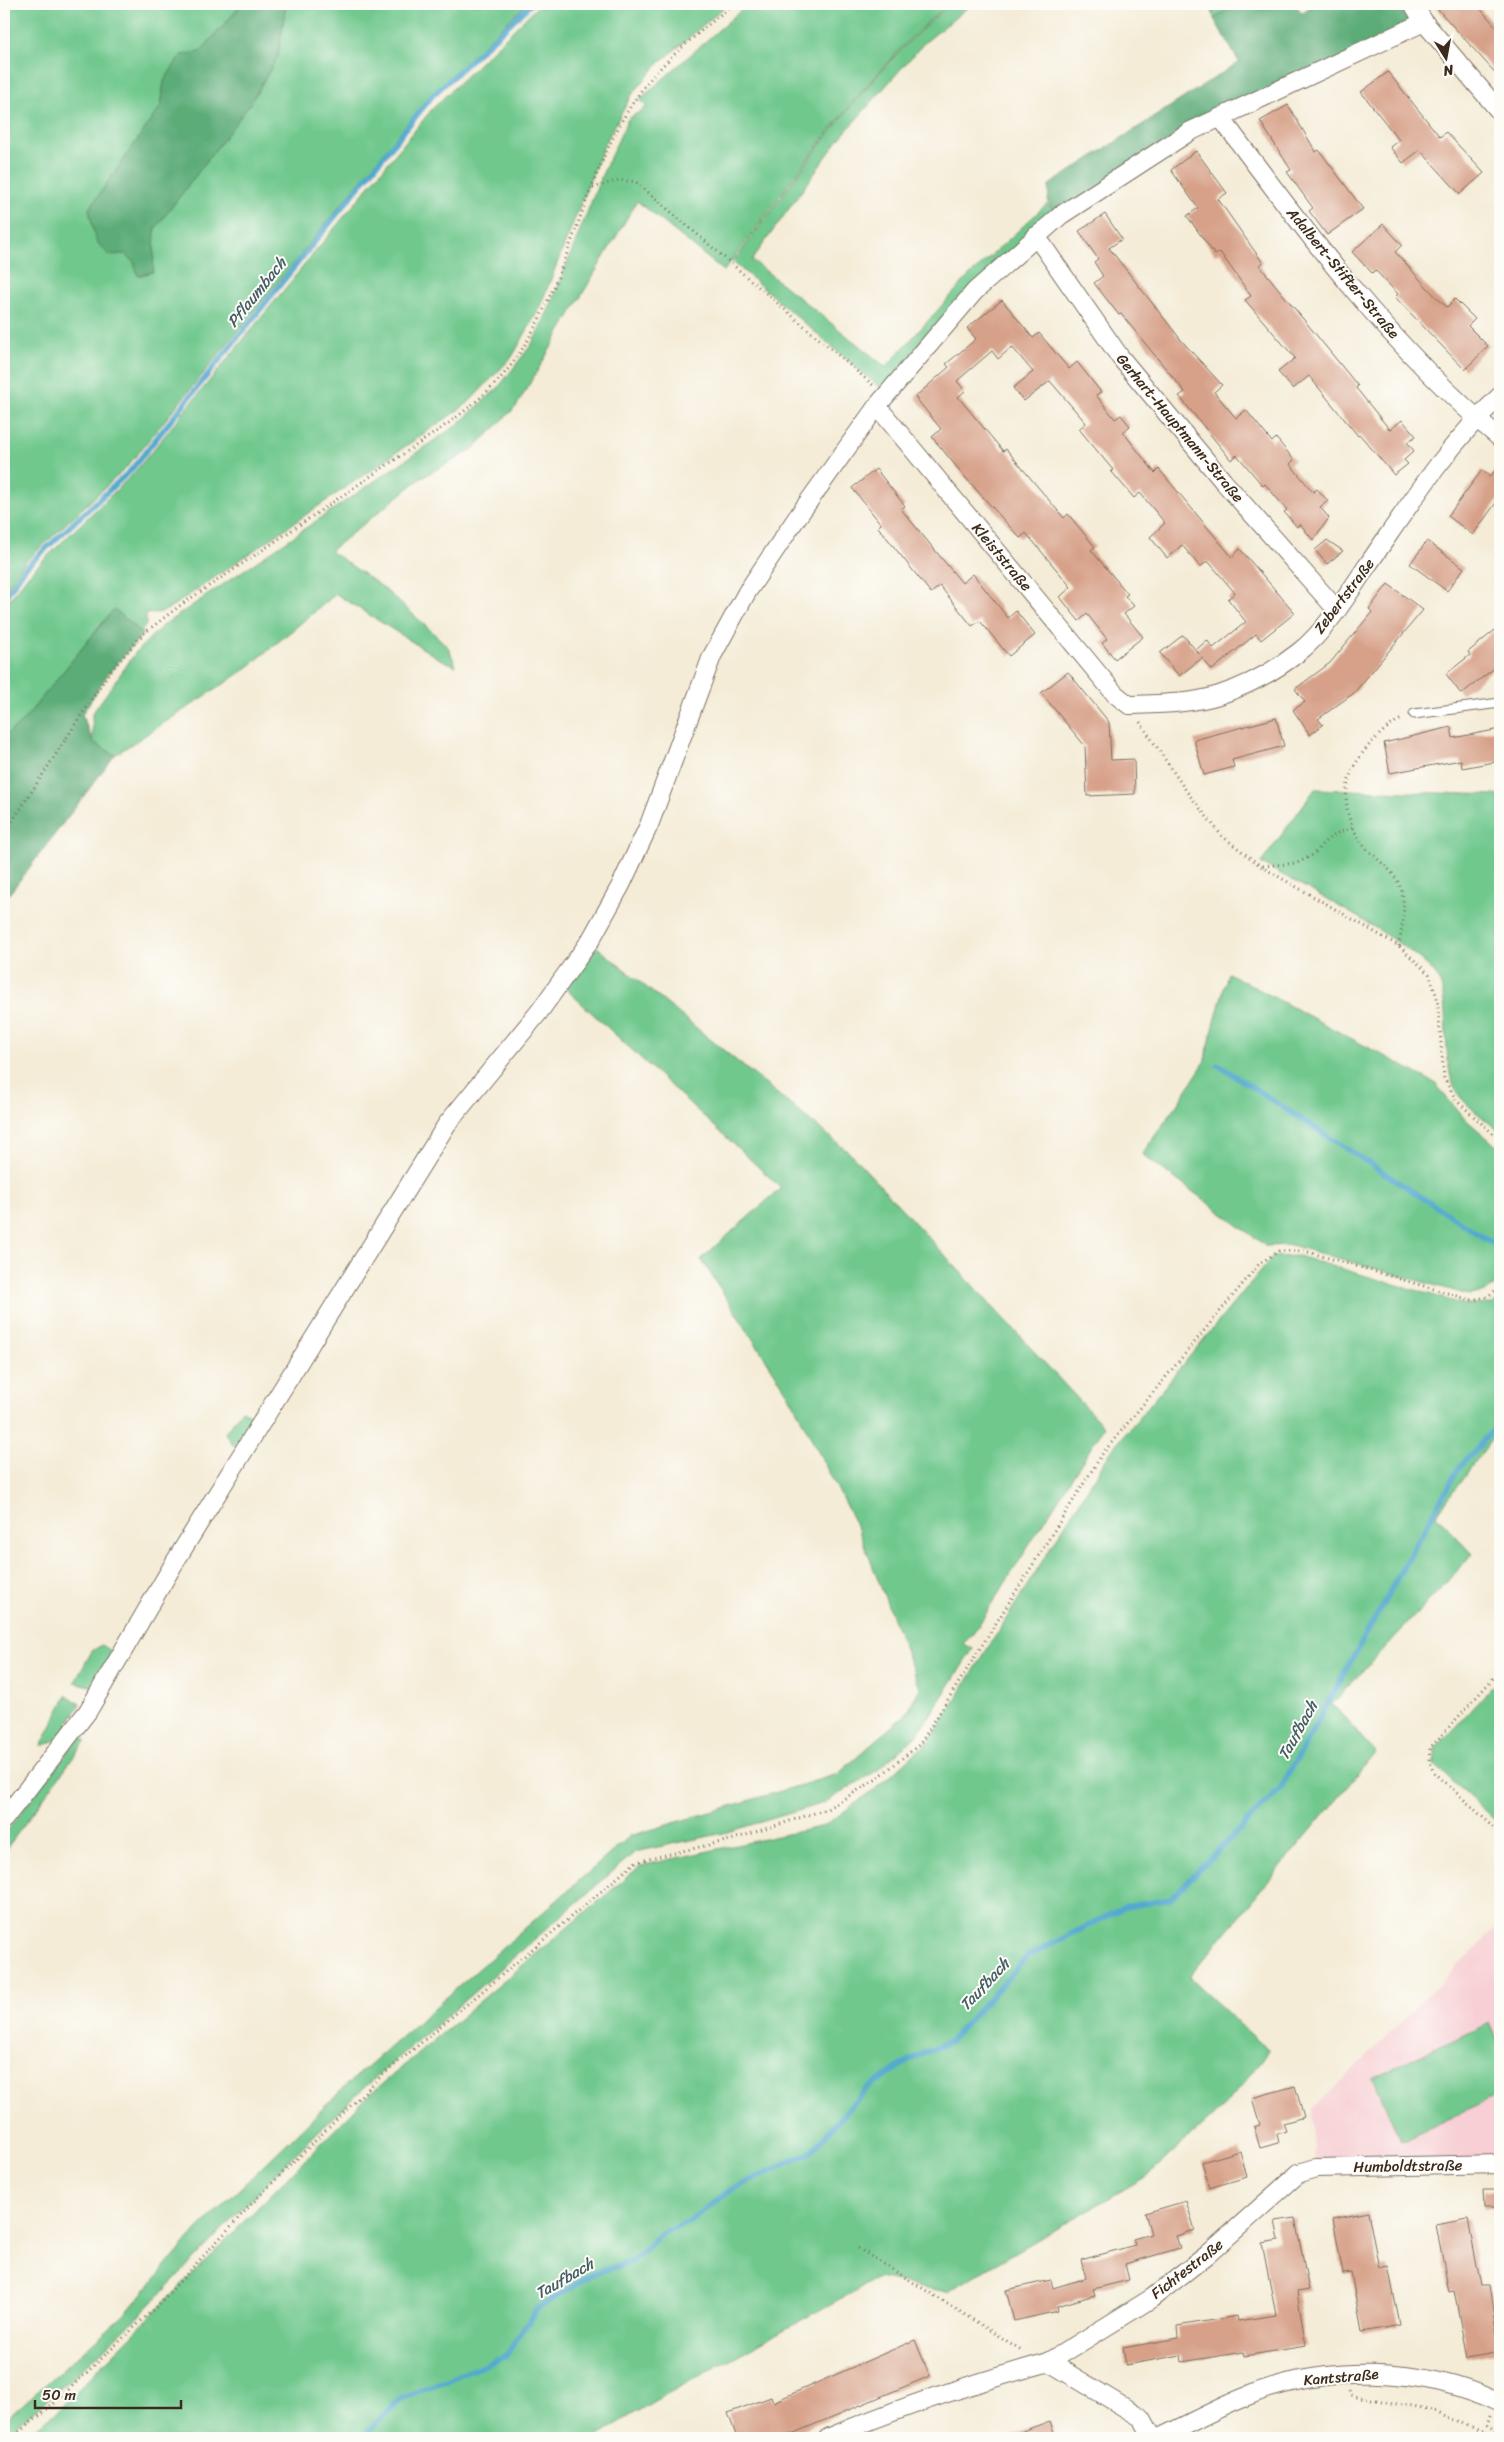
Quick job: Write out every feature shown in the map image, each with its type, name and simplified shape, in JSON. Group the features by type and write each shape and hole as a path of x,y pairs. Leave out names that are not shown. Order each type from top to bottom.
{"street":[{"path":"1413,4 1424,22 1500,112"},
{"path":"4,1819 88,1711 176,1560 447,1124 539,1012 590,940 621,885 649,825 712,656 747,592 796,519 882,402 975,291 1061,215 1189,132 1424,22"},
{"name":"Adalbert-Stifter-Straße","path":"1221,118 1302,228 1410,352 1476,418 1500,438"},
{"name":"Gerhart-Hauptmann-Straße","path":"1036,236 1120,357 1223,481 1337,610"},
{"name":"Zebertstraße","path":"1129,705 1172,703 1218,695 1255,680 1300,651 1337,610 1435,468 1476,418 1500,396"},
{"name":"Kleiststraße","path":"882,402 1109,687 1129,705"},
{"name":"Humboldtstraße","path":"1316,2168 1500,2164"},
{"name":"Fichtestraße","path":"828,2438 867,2421 1005,2374 1049,2362 1152,2298 1207,2256 1298,2173 1316,2168"},
{"path":"1049,2362 1142,2418 1153,2438"},
{"name":"Kantstraße","path":"1158,2438 1246,2396 1305,2378 1390,2373 1474,2390 1500,2403"}],"lane":[{"path":"1414,714 1500,703"}],"path":[{"path":"4,834 108,674 143,634 182,604 437,430 479,399 516,359 543,315 592,188 616,132 642,89 678,52 733,4"},
{"path":"592,188 619,180 636,182 882,402"},
{"path":"1129,705 1187,792 1222,836 1262,866 1399,946 1429,974 1433,984 1444,1078 1456,1100 1500,1140"},
{"path":"1399,946 1403,908 1398,882 1360,840 1350,821 1346,797 1348,775 1358,756 1396,721 1414,714"},
{"path":"1262,866 1297,863 1313,855 1324,842 1338,833 1353,827"},
{"path":"11,2438 47,2410 157,2306 259,2196 378,2079 636,1862 734,1839 827,1809 875,1780 920,1744 1103,1453 1260,1263 1279,1250 1305,1252 1471,1300 1487,1297 1500,1287"},
{"path":"1500,1672 1430,1748 1429,1760 1433,1771 1500,1833"},
{"path":"858,2248 1024,2352 1049,2362"},
{"path":"1340,2375 1351,2395 1438,2412 1489,2438"},
{"path":"1486,2428 1497,2435 1497,2438"}],"shaded area":[{"path":"1500,1924 1500,2157 1316,2161 1312,2110"}],"green space":[{"path":"4,4 242,4 200,52 164,81 161,106 89,209 134,262 138,276 153,271 155,229 250,104 278,56 286,4 526,4 429,97 126,468 25,562 4,593"},
{"path":"242,4 286,4 278,56 250,104 155,229 153,272 138,276 134,262 125,254 109,255 96,241 89,209 161,106 164,81 181,55 200,52"},
{"path":"540,4 728,4 656,66 631,96 604,145 539,309 512,357 467,404 176,604 163,612 146,614 146,625 141,632 114,609 23,721 4,737 4,607 29,574 134,473 433,108"},
{"path":"748,4 948,4 916,33 857,97 802,166 724,271 637,201 516,407 472,450 421,478 330,551 381,586 426,626 448,647 456,666 438,658 336,594 242,672 115,755 93,742 92,714 136,652 162,626 457,425 498,388 532,344 550,307 601,177 628,119 647,107 639,100"},
{"path":"950,4 972,4 923,44 839,139 752,260 886,367 967,278 1047,204 1057,215 886,393 733,262 808,160 861,94 889,62"},
{"path":"1211,4 1235,4 1214,19"},
{"path":"1235,4 1296,4 1301,13 1315,4 1402,4 1414,25 1187,129 1057,214 1048,203 1049,185 1239,62 1214,19"},
{"path":"114,609 143,634 108,674 82,714 93,742 115,755 4,901 4,737 23,721"},
{"path":"1315,789 1500,795 1500,1132 1467,1104 1458,1094 1453,1083 1447,1056 1443,995 1440,982 1430,969 1412,953 1359,918 1261,863"},
{"path":"597,947 851,1154 1104,1427 973,1634 963,1644 973,1649 917,1735 878,1770 824,1803 724,1833 635,1852 358,2093 287,2162 145,2310 76,2375 4,2436 4,2421 124,2315 198,2229 350,2082 630,1836 838,1774 906,1714 920,1688 859,1531 789,1395 701,1259 781,1188 566,989"},
{"path":"1228,973 1435,1083 1463,1117 1500,1149 1500,1281 1486,1292 1469,1295 1291,1245 1266,1246 1142,1154 1204,1063"},
{"path":"1298,1256 1466,1305 1493,1304 1500,1297 1500,1428 1436,1515 1473,1554 1332,1704 1376,1752 1189,1977 1269,2051 1227,2103 1147,2176 947,2292 878,2278 656,2400 594,2438 22,2438 53,2415 368,2096 640,1866 824,1826 878,1787 931,1739 1112,1450 1272,1257"},
{"path":"242,1410 253,1415 234,1446 225,1433"},
{"path":"102,1645 114,1653 94,1687 75,1682 92,1651"},
{"path":"1500,1678 1500,1825 1435,1765 1435,1749"},
{"path":"67,1695 80,1704 59,1739 41,1746"},
{"path":"80,1736 86,1740 4,1852 4,1835"},
{"path":"1490,2023 1500,2046 1500,2095 1401,2141 1372,2078"}],"building":[{"path":"1433,4 1476,4 1500,31 1500,78"},
{"path":"1388,72 1440,137 1446,132 1484,173 1460,194 1420,150 1403,163 1390,147 1399,140 1361,92"},
{"path":"1288,105 1316,152 1319,150 1363,209 1327,235 1309,211 1313,208 1287,172 1291,170 1260,121"},
{"path":"1196,151 1227,193 1218,199 1263,263 1259,265 1358,386 1356,388 1390,430 1402,420 1416,436 1407,442 1414,451 1404,460 1408,464 1394,475 1360,435 1358,436 1309,376 1293,389 1278,372 1295,358 1245,300 1251,296 1220,252 1215,255 1187,216 1198,208 1171,170"},
{"path":"1105,214 1122,239 1109,248 1181,340 1222,385 1214,392 1236,418 1246,410 1272,442 1276,438 1294,460 1290,464 1313,492 1317,489 1328,501 1320,507 1329,518 1313,540 1300,524 1297,527 1284,512 1287,510 1265,484 1263,486 1237,455 1231,460 1179,396 1185,392 1094,283 1103,276 1094,262 1098,259 1079,231"},
{"path":"1383,224 1402,245 1395,252 1435,296 1447,307 1455,299 1475,319 1468,326 1488,346 1465,370 1395,297 1398,294 1375,270 1372,273 1352,252"},
{"path":"1002,300 1033,338 1039,333 1069,369 1077,362 1101,392 1096,395 1115,419 1121,415 1130,426 1123,432 1155,473 1159,469 1232,557 1240,549 1295,613 1261,640 1256,634 1212,670 1202,658 1179,676 1160,653 1183,635 1199,654 1196,650 1207,640 1213,648 1246,622 1228,599 1235,593 1208,561 1200,567 1182,545 1167,558 1150,537 1165,523 1140,493 1134,498 1111,471 1113,470 1079,429 1086,423 1050,381 1024,401 1013,388 1033,372 1012,347 998,359 992,351 957,381 965,391 958,397 1003,451 1006,449 1064,518 1068,514 1095,547 1091,550 1128,594 1125,596 1134,606 1124,614 1143,637 1115,659 1102,643 1107,639 1087,614 1079,621 1060,597 1071,587 1026,533 1020,538 932,437 941,429 915,397 949,367 946,364 976,339 967,328"},
{"path":"1500,464 1500,497 1473,535 1448,516 1482,470 1490,477"},
{"path":"876,469 905,506 901,509 962,583 973,574 1008,618 1016,611 1035,635 1009,656 980,621 972,626 940,586 931,593 878,527 881,524 852,488"},
{"path":"1327,540 1343,551 1327,564 1315,550"},
{"path":"1427,541 1464,568 1447,591 1410,564"},
{"path":"1388,584 1423,610 1354,693 1318,719 1323,725 1310,735 1293,710 1305,702 1295,689 1330,663 1372,612 1369,609"},
{"path":"1500,626 1500,664 1461,694 1446,674 1470,655 1468,652"},
{"path":"1068,672 1109,722 1111,760 1134,759 1135,794 1087,796 1085,746 1041,693"},
{"path":"1276,718 1284,746 1232,760 1234,767 1204,775 1194,740"},
{"path":"1451,727 1453,738 1500,729 1500,761 1462,768 1461,760 1390,773 1384,743"},
{"path":"1295,2086 1304,2117 1283,2123 1286,2131 1277,2134 1279,2143 1260,2148 1254,2127 1260,2125 1252,2098"},
{"path":"1240,2151 1247,2177 1209,2188 1202,2162"},
{"path":"1483,2190 1500,2190 1500,2208 1484,2208"},
{"path":"1186,2201 1195,2230 1176,2236 1180,2248 1125,2264 1129,2280 1093,2289 1095,2295 1057,2306 1058,2311 1014,2321 1006,2290 1051,2280 1053,2288 1086,2278 1081,2260 1135,2245 1133,2239 1151,2234 1145,2213"},
{"path":"1368,2212 1379,2268 1388,2266 1400,2325 1362,2332 1351,2273 1343,2274 1333,2219"},
{"path":"1295,2218 1309,2290 1297,2292 1306,2346 1244,2356 1243,2352 1182,2362 1181,2355 1126,2365 1123,2348 1178,2338 1177,2326 1237,2316 1238,2321 1276,2315 1262,2243 1279,2240 1275,2221"},
{"path":"1468,2219 1481,2286 1489,2286 1500,2352 1467,2358 1454,2290 1449,2291 1436,2225"},
{"path":"915,2340 930,2376 782,2438 737,2438 728,2413 771,2397 773,2402"},
{"path":"1050,2421 1056,2438 1009,2438 1009,2436"}],"waterway":[{"name":"Pflaumbach","path":"4,599 26,567 131,470 433,95 531,4"},
{"path":"1218,1065 1500,1248"},
{"name":"Taufbach","path":"362,2438 401,2398 505,2357 537,2309 592,2274 631,2262 661,2234 693,2219 730,2190 811,2152 866,2089 908,2061 949,2042 1028,1956 1125,1907 1170,1899 1280,1789 1458,1469 1500,1422"}]}
